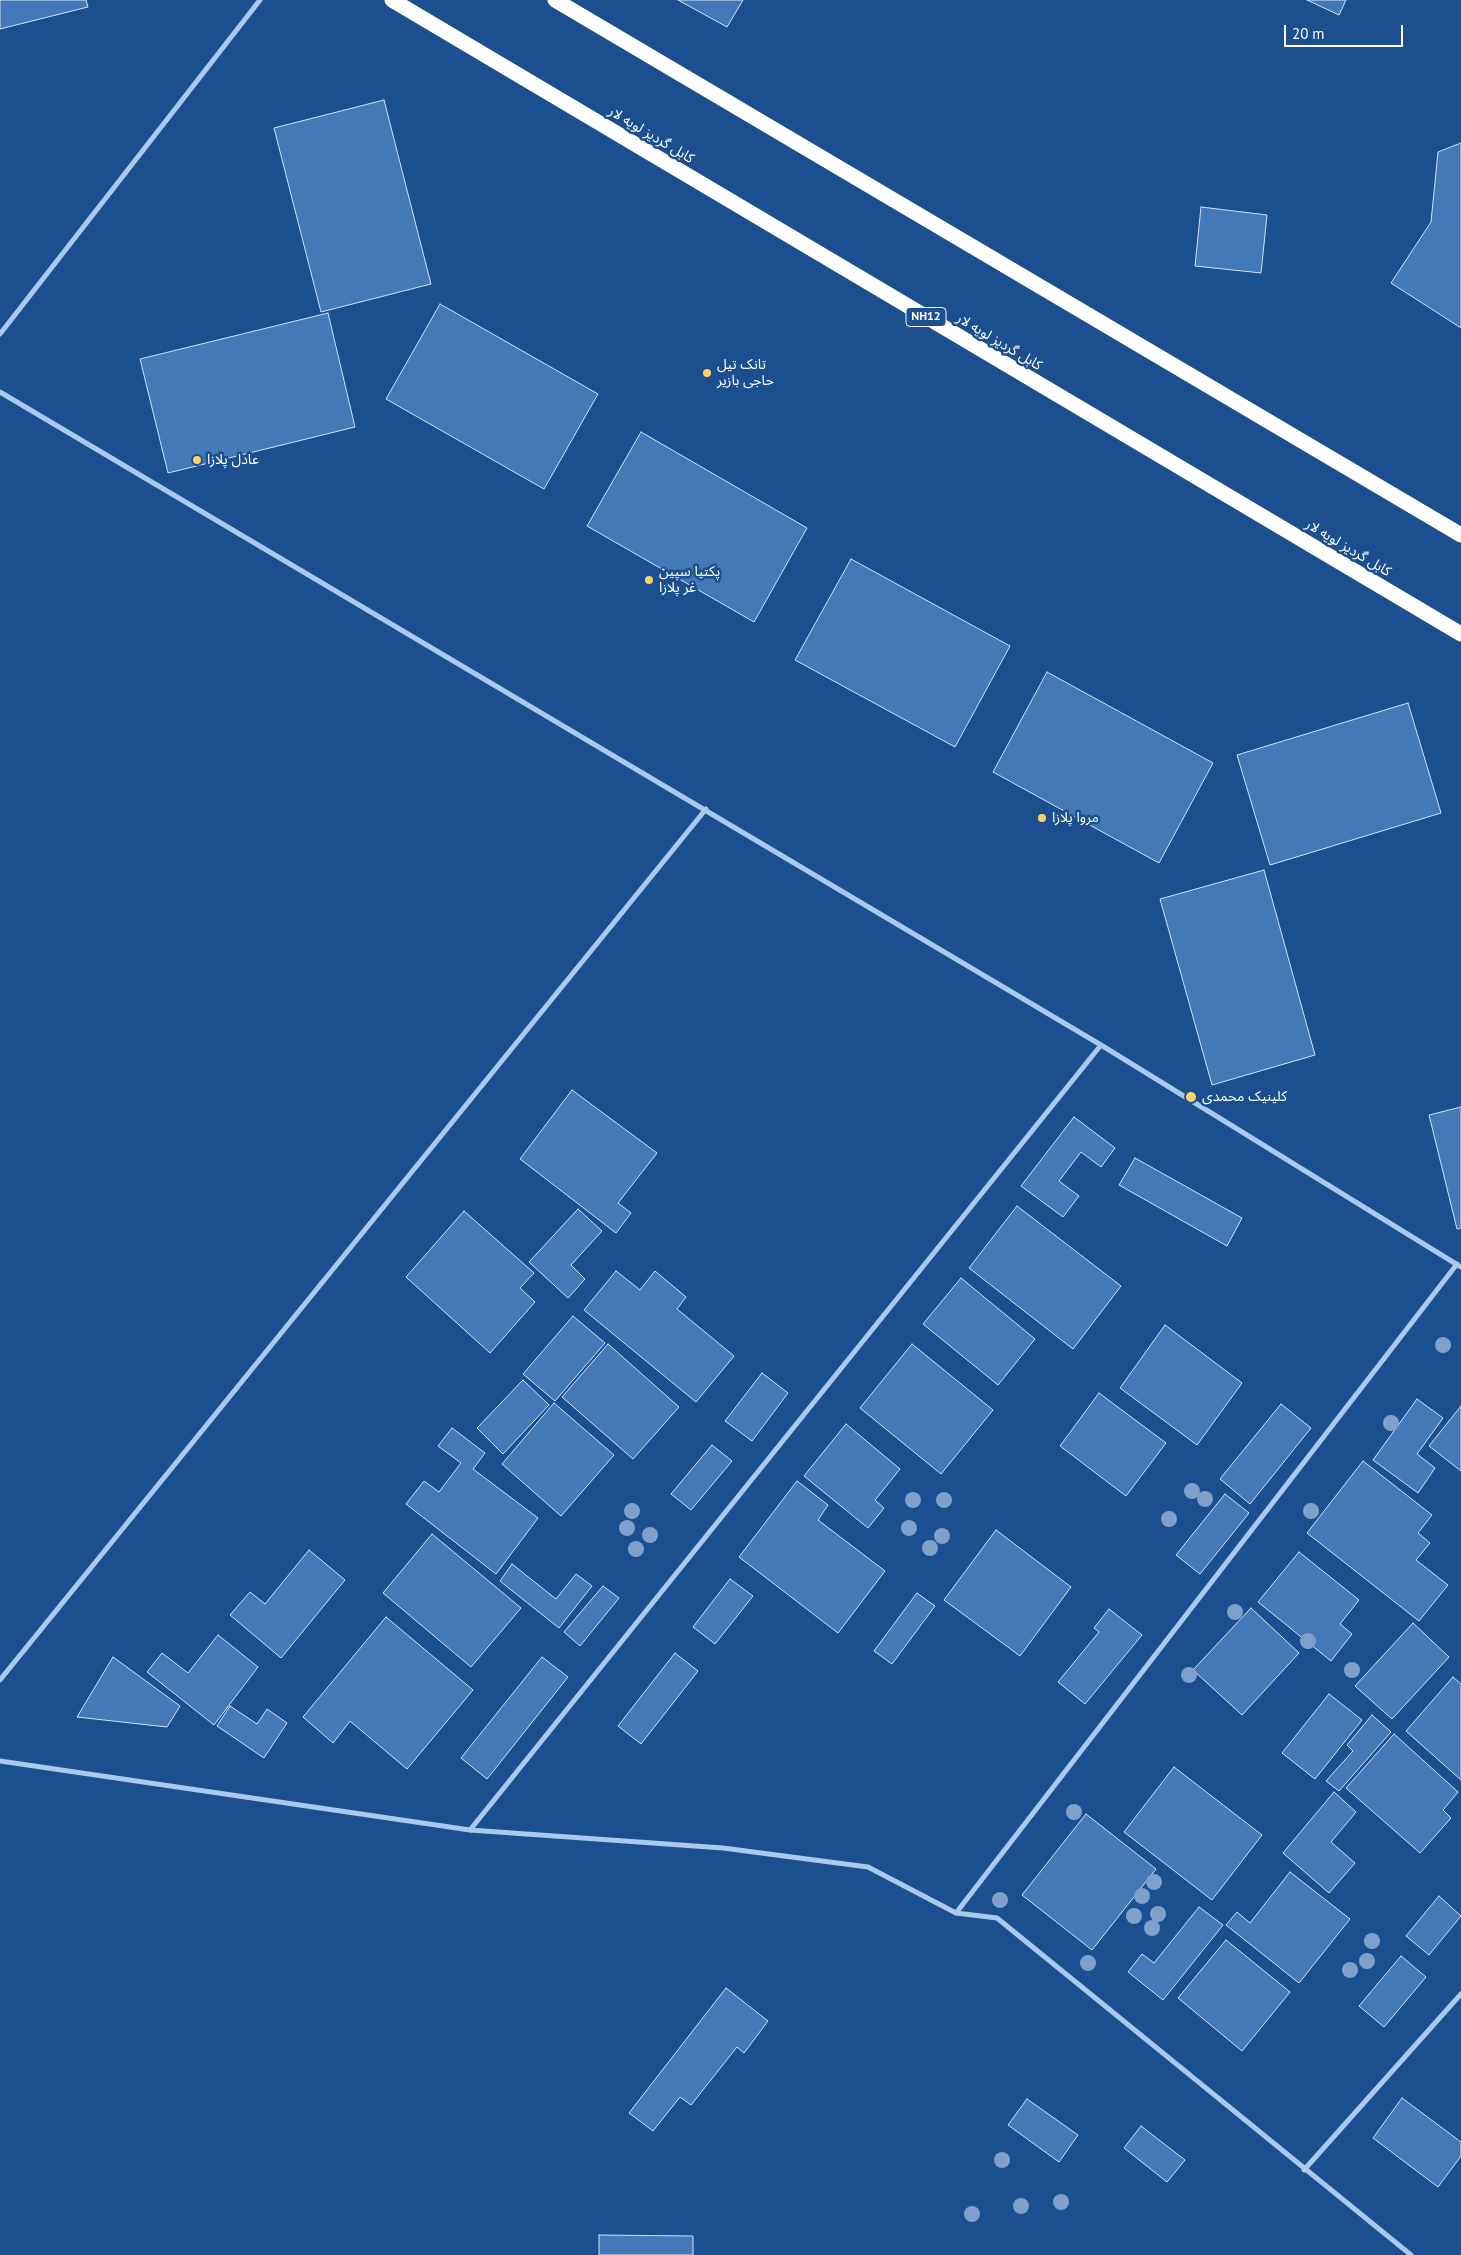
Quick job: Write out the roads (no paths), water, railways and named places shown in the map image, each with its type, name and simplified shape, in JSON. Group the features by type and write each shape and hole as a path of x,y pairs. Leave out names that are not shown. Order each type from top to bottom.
{"highway":[{"name":"کابل گردیز لویه لار","path":"392,0 1461,634"},
{"path":"555,0 1461,534"}],"street":[{"path":"0,334 260,0"},
{"path":"0,392 1101,1045 1459,1266 956,1914"},
{"path":"0,1680 706,809"},
{"path":"470,1830 1101,1045"},
{"path":"0,1761 470,1830 723,1848 868,1867 956,1914 997,1918 1304,2170 1411,2255"},
{"path":"1304,2170 1461,1994"}],"place":[{"name":"تانک تیل حاجی بازیر","path":"707,373"},
{"name":"عادل پلازا","path":"197,460"},
{"name":"پکتیا سپین غر پلازا","path":"649,580"},
{"name":"مروا پلازا","path":"1042,818"},
{"name":"کلینیک محمدی","path":"1191,1097"}]}
